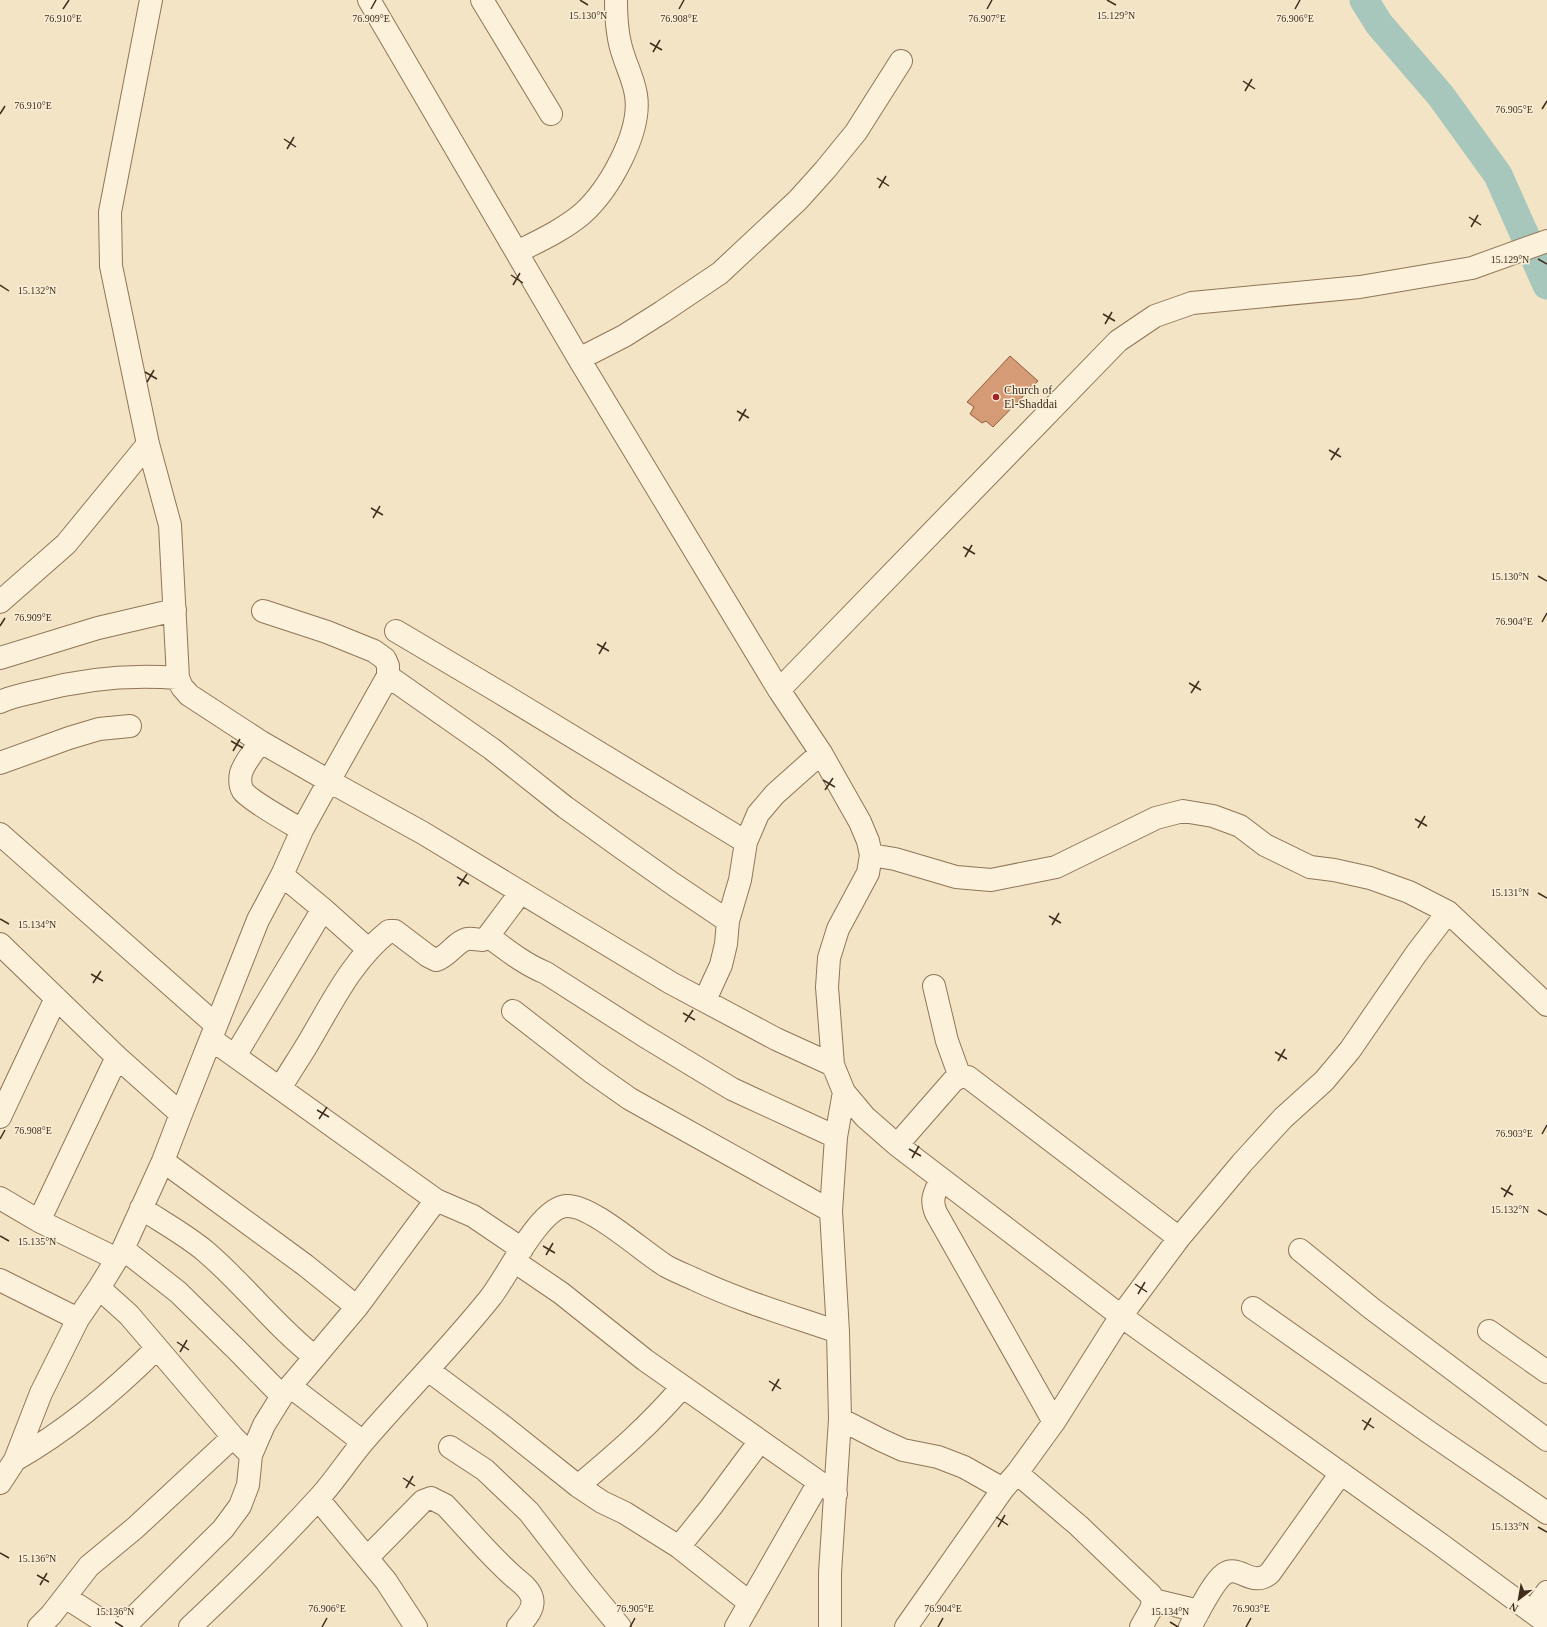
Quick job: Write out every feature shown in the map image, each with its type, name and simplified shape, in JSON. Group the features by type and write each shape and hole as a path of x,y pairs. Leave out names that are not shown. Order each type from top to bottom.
{"street":[{"path":"151,0 110,212 111,266 148,444 170,525 178,678 182,687 189,695 261,742 329,782 423,833 670,983 705,1000 776,1039 833,1065"},
{"path":"369,0 578,359 779,690 821,753 860,822 868,841 871,855 868,873 861,889 838,929 829,958 827,987 833,1065 844,1092 865,1117 897,1145 1121,1316 1341,1473 1540,1618 1547,1592"},
{"path":"482,0 551,114"},
{"path":"517,252 562,228 582,214 596,201 612,175 628,144 636,120 636,95 622,52 616,15 616,0"},
{"path":"578,359 637,328 720,273 798,200 825,170 856,132 901,61"},
{"path":"779,690 1118,341 1155,316 1192,303 1360,286 1472,268 1547,241"},
{"path":"0,602 66,544 148,444"},
{"path":"0,658 98,628 175,610"},
{"path":"0,1483 15,1460 41,1393 78,1319 120,1254 163,1161 180,1114 258,920 282,875 302,830 388,676 388,666 385,659 374,651 327,632 263,612"},
{"path":"396,631 746,842"},
{"path":"0,702 9,698 56,686 116,676 178,678"},
{"path":"388,676 492,749 565,807 673,884 728,920"},
{"path":"0,763 69,738 99,729 130,726"},
{"path":"261,742 244,765 241,774 243,791 253,800 302,830"},
{"path":"705,1000 721,965 726,944 728,920 740,880 746,842 758,814 775,794 821,753"},
{"path":"871,855 895,858 956,877 991,880 1056,867 1156,818 1182,811 1213,816 1240,826 1265,845 1310,867 1334,870 1370,878 1409,892 1448,912 1547,1004"},
{"path":"0,834 60,888 213,1032 235,1056 436,1200 473,1216 561,1293 645,1360 827,1488"},
{"path":"282,875 369,950"},
{"path":"281,1088 336,994 355,965 389,931 395,931 428,956 436,960 442,958 463,940 469,938 483,940 488,936 521,892"},
{"path":"235,1056 323,909"},
{"path":"906,1627 1054,1422 1121,1316 1180,1238 1242,1163 1283,1118 1324,1081 1350,1050 1416,954 1448,912"},
{"path":"488,936 523,962 546,972 643,1035 732,1089 836,1137"},
{"path":"0,944 180,1114"},
{"path":"934,986 947,1041 960,1077"},
{"path":"0,1117 56,998"},
{"path":"513,1011 593,1073 630,1099 831,1211"},
{"path":"39,1221 117,1056"},
{"path":"897,1145 953,1081 960,1077 968,1078 974,1081 1180,1238"},
{"path":"830,1627 827,1488 840,1419 838,1332 831,1211 836,1137 844,1092"},
{"path":"163,1161 305,1265 357,1307"},
{"path":"941,1179 934,1193 932,1203 936,1213 1054,1422"},
{"path":"0,1198 39,1221 120,1254 178,1292 238,1350 286,1392 363,1442"},
{"path":"124,1627 223,1529 240,1506 248,1484 251,1455 264,1425 286,1392 357,1307 436,1200"},
{"path":"190,1627 249,1572 318,1499 363,1442 492,1296 518,1255 546,1216 556,1208 568,1206 581,1208 600,1219 667,1266 712,1287 838,1332"},
{"path":"141,1208 204,1250 252,1295 303,1347 316,1357"},
{"path":"1300,1250 1371,1308 1547,1440"},
{"path":"1,1283 78,1319"},
{"path":"99,1288 129,1315 233,1437 251,1455"},
{"path":"1253,1308 1430,1433 1547,1513"},
{"path":"1489,1331 1547,1372"},
{"path":"15,1460 44,1444 94,1406 135,1370 157,1348"},
{"path":"428,1370 499,1423 578,1486 602,1502 625,1513 678,1547 750,1603"},
{"path":"578,1486 634,1439 663,1410 682,1387"},
{"path":"840,1419 880,1440 904,1450 938,1457 964,1467 1010,1481 1079,1526 1147,1591 1153,1600 1194,1619 1217,1581 1225,1573 1236,1571 1257,1579 1265,1577 1270,1573 1341,1473"},
{"path":"39,1627 52,1616 89,1566 135,1528 233,1437"},
{"path":"678,1547 760,1441"},
{"path":"450,1448 485,1470 529,1512 620,1627"},
{"path":"736,1627 750,1603 827,1488"},
{"path":"367,1558 423,1501 430,1498 437,1500 445,1505 532,1596 532,1607 518,1627"},
{"path":"318,1499 386,1581 416,1627"},
{"path":"65,1597 112,1627"},
{"path":"1141,1627 1150,1610 1153,1600"}],"building":[{"path":"1010,356 1038,381 993,427 986,421 982,423 970,414 974,407 967,402"}],"waterway":[{"path":"1364,0 1379,24 1441,96 1498,175 1547,285"}],"place":[{"name":"Church of El-Shaddai","path":"996,397"}]}
